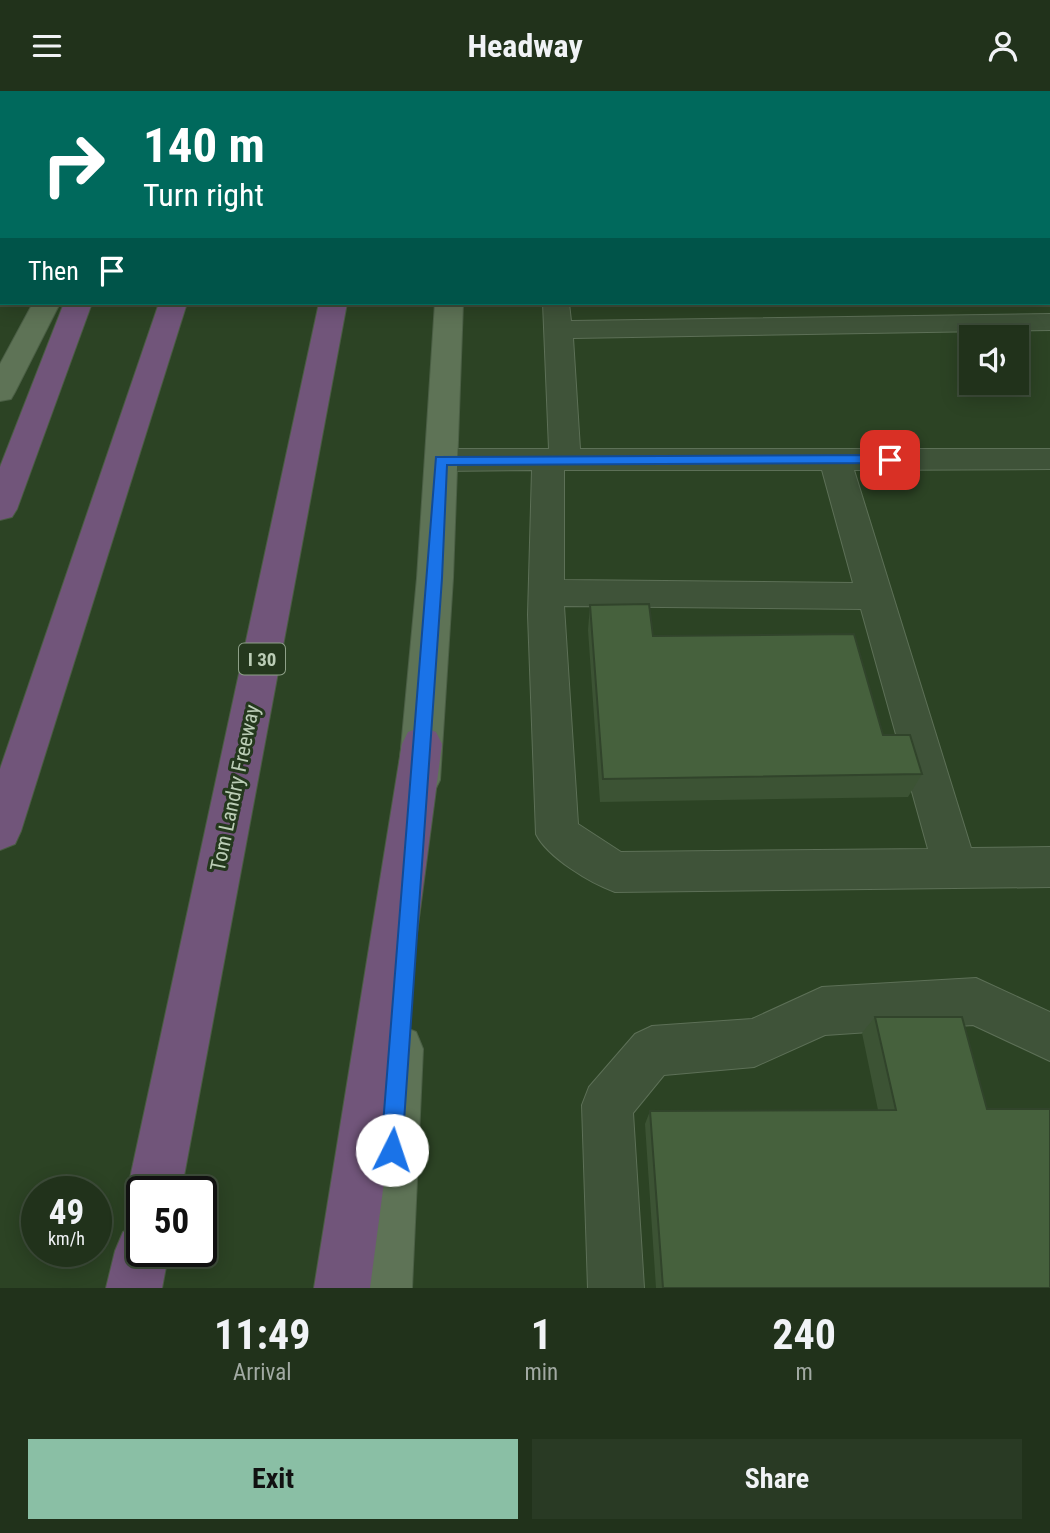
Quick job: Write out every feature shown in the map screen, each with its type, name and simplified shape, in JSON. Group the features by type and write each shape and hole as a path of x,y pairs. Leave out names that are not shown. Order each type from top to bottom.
{"highway":[{"path":"0,509 77,305"},
{"path":"0,831 172,305"},
{"name":"Tom Landry Freeway","path":"157,1176 333,305"},
{"path":"342,1288 422,744"},
{"path":"134,1288 139,1267"}],"main road":[{"path":"0,392 45,305"},
{"path":"384,1288 393,1122 441,460 449,305"}],"lane":[{"path":"1050,322 557,316 556,460 546,593 556,834 615,872 1050,867"},
{"path":"441,460 1050,459"},
{"path":"835,460 955,867"},
{"path":"546,593 875,596"},
{"path":"616,1288 607,1105 652,1051 754,1043 822,1011 976,1001 1050,1037"}],"building":[{"path":"649,604 653,636 854,634 883,735 910,735 922,774 603,779 590,605"},
{"path":"875,1017 962,1017 987,1109 1050,1109 1050,1288 663,1288 650,1111 896,1110"}],"route":[{"path":"392,1150 435,578 441,460 890,460"}]}
